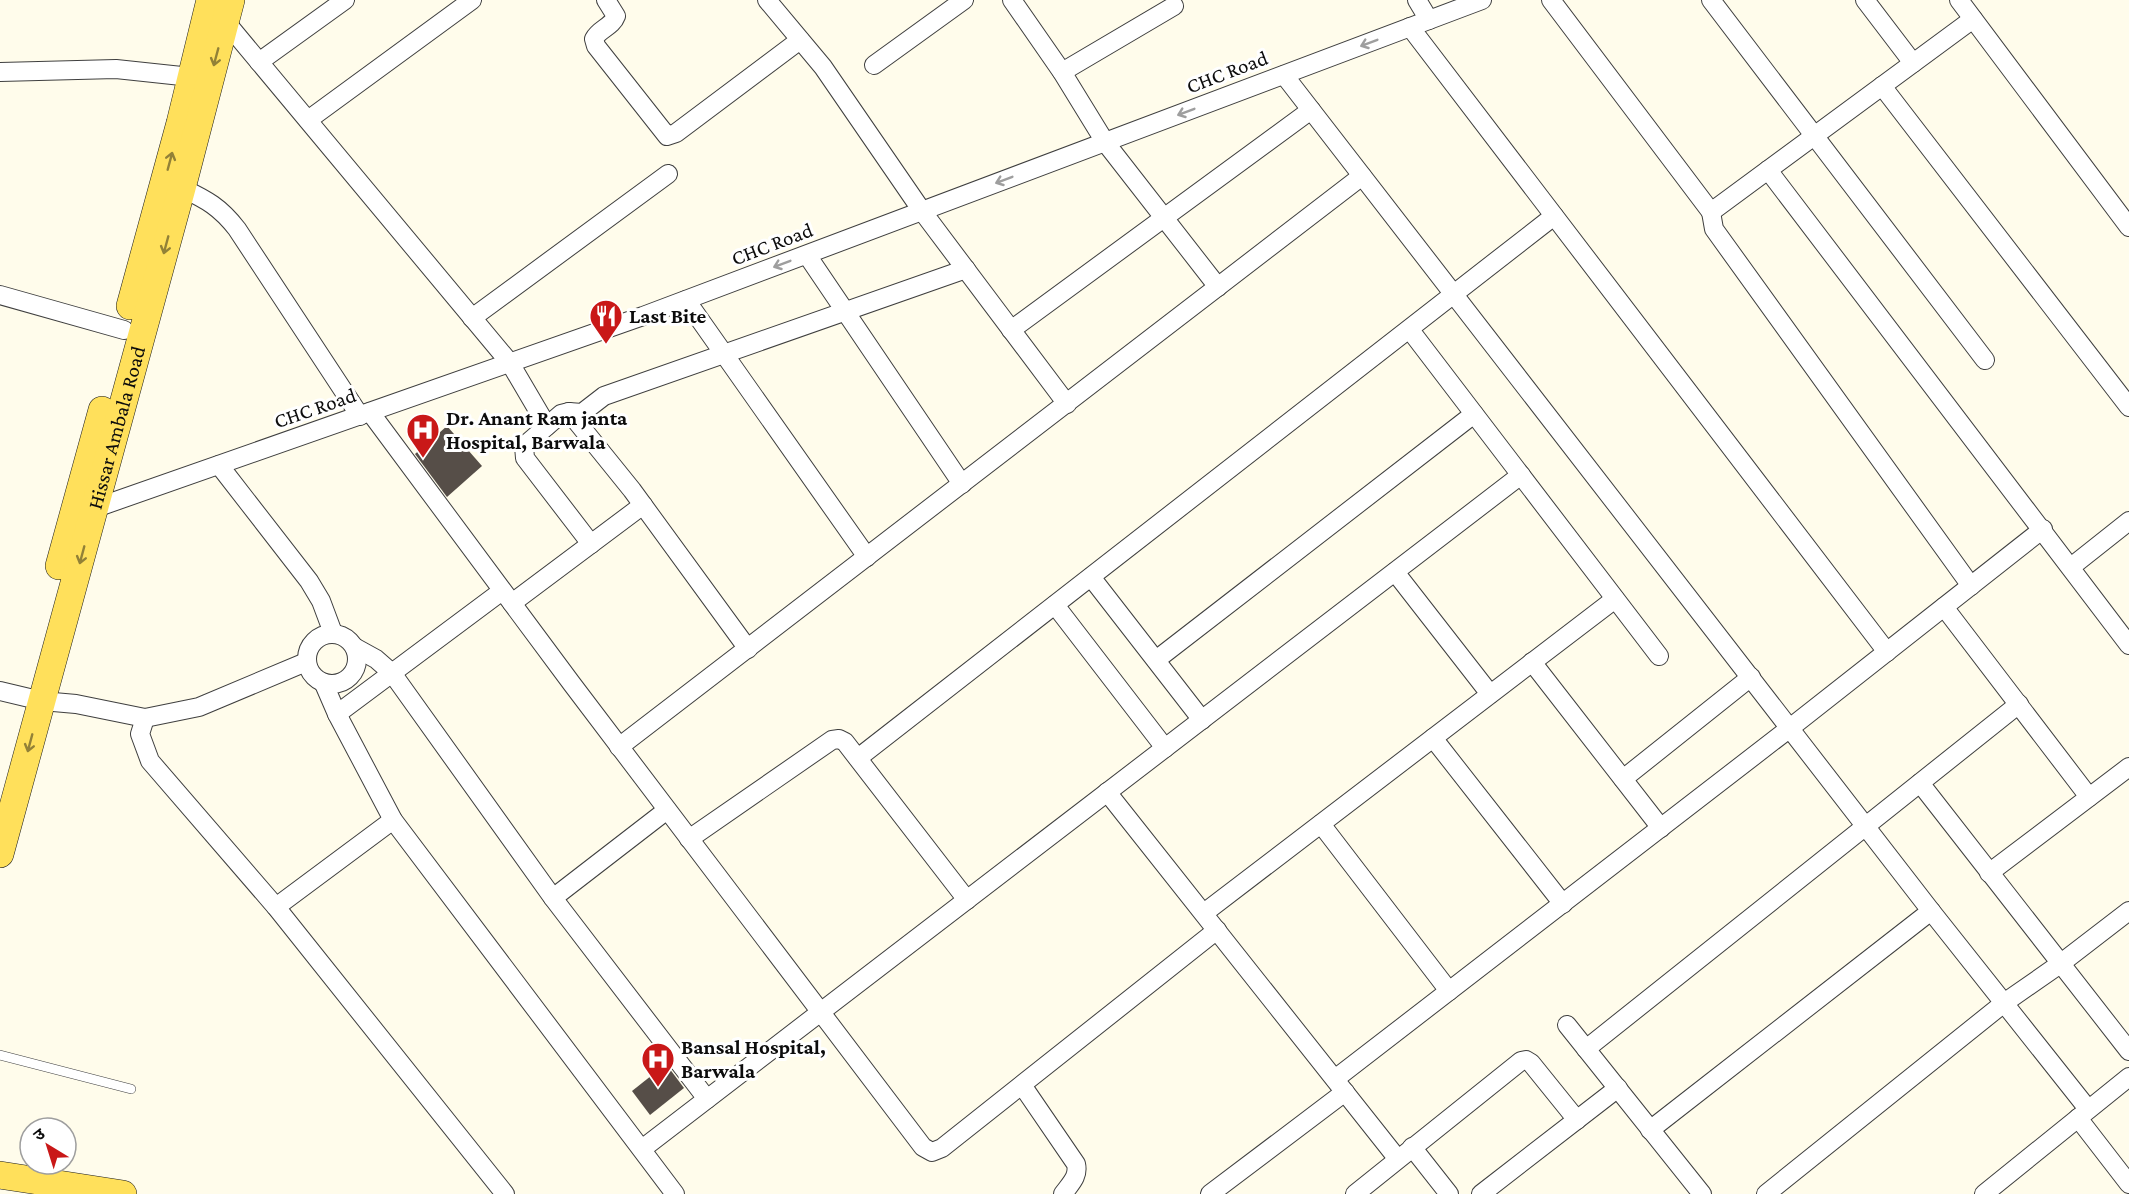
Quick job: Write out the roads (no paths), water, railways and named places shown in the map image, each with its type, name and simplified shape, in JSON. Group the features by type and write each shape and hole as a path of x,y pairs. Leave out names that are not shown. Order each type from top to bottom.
{"main road":[{"name":"Hissar Ambala Road","path":"84,513 124,330 191,77 222,7"},
{"name":"Hissar Ambala Road","path":"0,785 22,696 84,513 182,189 222,7"},
{"name":"Hissar Ambala Road","path":"0,854 22,696"},
{"path":"0,1175 123,1194"}],"street":[{"path":"260,62 345,0"},
{"path":"308,120 471,0"},
{"path":"606,0 616,16 614,21 597,34 594,39 596,46 667,136 676,133 800,40"},
{"path":"767,0 835,84 922,211 1067,404"},
{"path":"874,64 964,0"},
{"path":"1012,0 1062,72 1104,142 1218,287"},
{"path":"1417,0 1429,20"},
{"name":"CHC Road","path":"84,513 686,300 1482,0"},
{"path":"1551,0 1711,212 1714,229 1971,586"},
{"path":"1711,0 1985,360"},
{"path":"1865,0 1913,63"},
{"path":"1959,0 2129,227"},
{"path":"1062,72 1174,6"},
{"path":"222,7 260,62 510,363 547,426"},
{"path":"1711,212 1973,19"},
{"path":"1410,27 1887,652"},
{"path":"0,72 116,69 191,77"},
{"path":"1284,75 2004,1003 2083,1113 2129,1184"},
{"path":"1882,86 2129,407"},
{"path":"1011,330 1311,110"},
{"path":"1768,170 2127,638"},
{"path":"472,318 668,174"},
{"path":"620,747 1362,176"},
{"path":"182,189 210,201 237,229 365,414 507,597 923,1148 932,1152 942,1148 1217,930"},
{"path":"858,758 1455,296 1554,216"},
{"path":"807,255 962,484"},
{"path":"591,544 525,458 524,446 561,414 582,413 604,396 966,269"},
{"path":"0,295 124,330"},
{"path":"686,300 867,557"},
{"path":"1410,330 1659,656"},
{"path":"569,412 643,506 748,649"},
{"path":"1156,660 1474,414"},
{"path":"219,465 309,581 321,601 333,633"},
{"path":"642,1149 1521,475"},
{"path":"337,714 392,673 591,544 643,506"},
{"path":"2071,567 2129,521"},
{"path":"1210,1194 1340,1086 1449,991 2043,529"},
{"path":"1395,572 1490,694"},
{"path":"1091,577 1202,720"},
{"path":"1203,913 1615,599"},
{"path":"1055,605 1165,748"},
{"path":"1944,607 2089,797"},
{"path":"675,1194 393,820 337,714 324,684 312,676 306,662 309,648 318,637 333,633 346,637 356,648 376,659 392,673 553,898 707,1099"},
{"path":"324,684 339,684 351,676 358,663 356,648"},
{"path":"22,696 145,718 199,707 306,662"},
{"path":"1532,662 1661,828"},
{"path":"1623,779 1751,677"},
{"path":"1586,1049 2019,704"},
{"path":"145,718 140,734 150,761 276,907 505,1194"},
{"path":"1433,738 1563,904"},
{"path":"689,839 832,740 839,739 845,742 858,758 967,900"},
{"path":"1989,873 2129,766"},
{"path":"1920,783 2129,1051"},
{"path":"1107,792 1340,1086 1449,1194"},
{"path":"553,898 667,810"},
{"path":"276,907 393,820"},
{"path":"1321,824 1449,991"},
{"path":"1650,1130 1931,910"},
{"path":"1766,1194 2004,1003 2129,911"},
{"path":"1567,1025 1702,1194"},
{"path":"1355,1194 1517,1064 1526,1060 1531,1063 1577,1120"},
{"path":"1984,1194 2129,1077"},
{"path":"1022,1085 1076,1164 1075,1179 1063,1194"},
{"path":"1481,1194 1618,1089"}],"lane":[{"path":"0,1055 131,1089"}],"place":[{"name":"Last Bite","path":"606,345"},
{"name":"Dr. Anant Ram janta Hospital, Barwala","path":"423,459"},
{"name":"Bansal Hospital, Barwala","path":"658,1088"}]}
